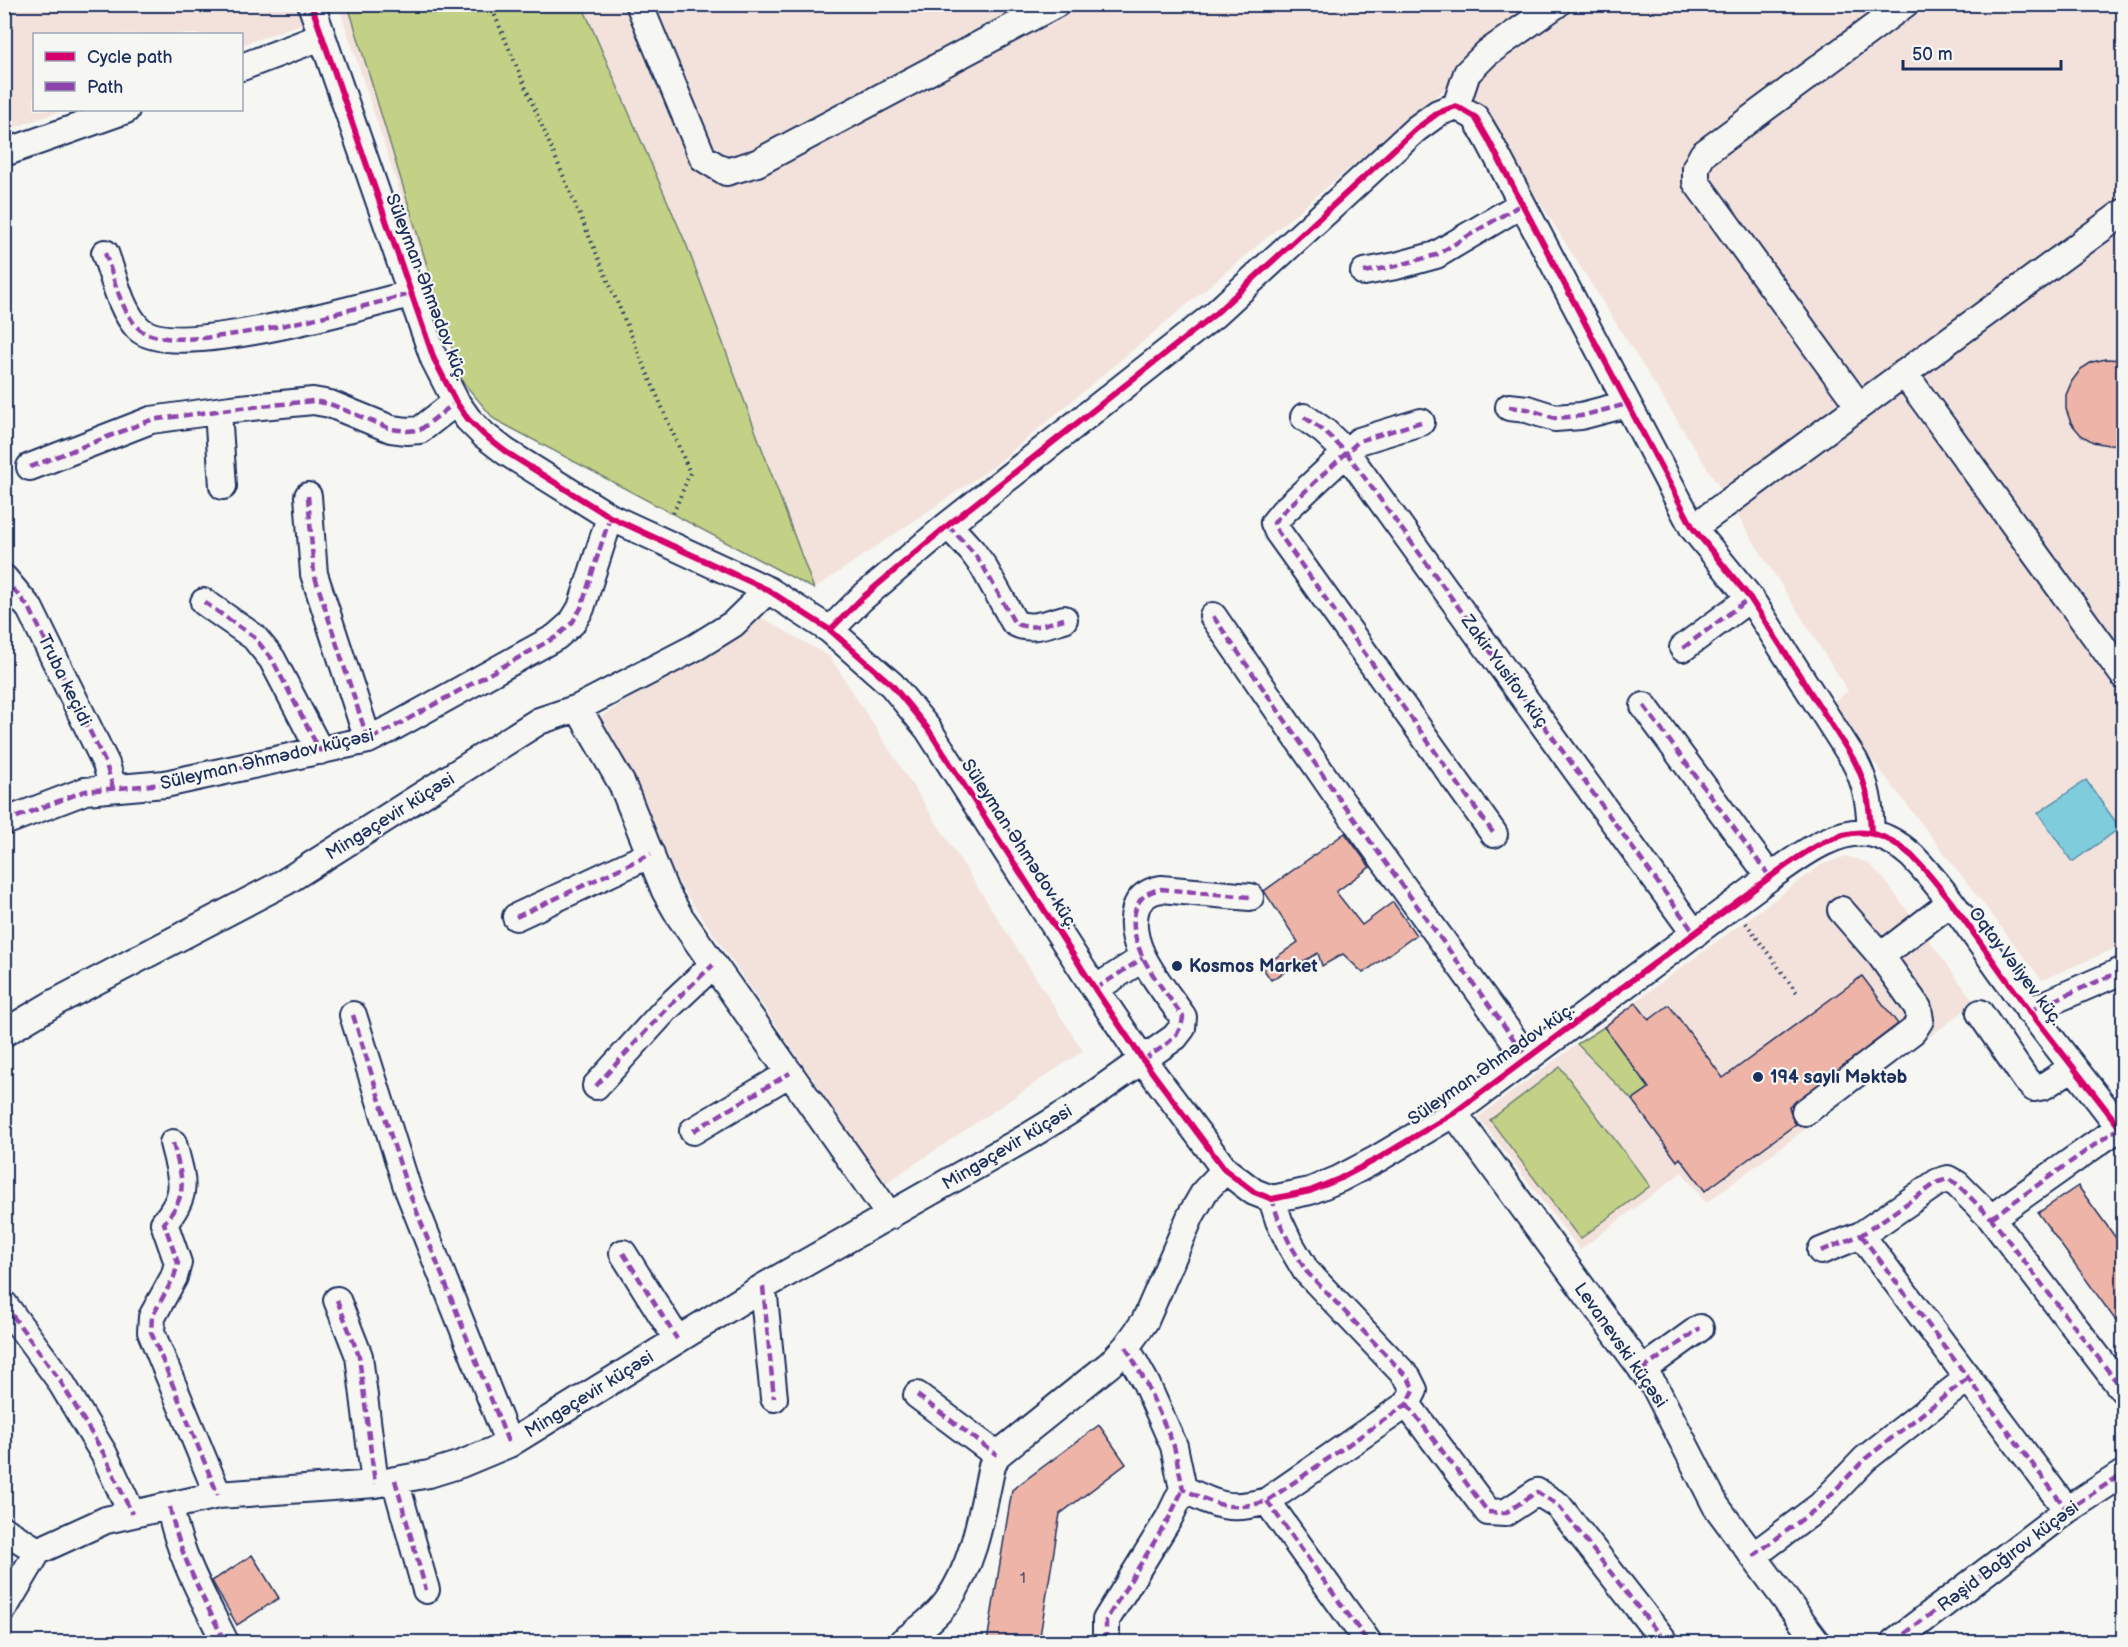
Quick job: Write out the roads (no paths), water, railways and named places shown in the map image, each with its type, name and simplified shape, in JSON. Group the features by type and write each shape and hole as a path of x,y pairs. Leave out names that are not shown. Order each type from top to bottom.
{"street":[{"name":"Süleyman Əhmədov küç.","path":"311,4 434,359 456,402 468,419 506,452 610,517 768,590 830,630 892,685 928,729 1143,1060 1225,1170 1254,1192 1272,1199 1310,1191 1377,1159 1454,1113 1811,848 1853,833 1871,833"},
{"path":"639,4 704,158 726,172 757,163 1056,4"},
{"path":"1456,106 1467,73 1487,53 1557,4"},
{"path":"1859,406 1696,182 1696,167 1703,154 1905,4"},
{"path":"243,67 321,37"},
{"path":"1456,106 1475,117 1488,139 1693,528 1750,598 1854,760 1863,777 1870,802 1871,833"},
{"path":"830,630 862,598 948,525 1214,315 1416,129 1438,113 1456,106"},
{"path":"4,153 123,111"},
{"path":"1364,272 1436,255 1522,204"},
{"path":"1693,528 2124,212"},
{"path":"105,253 124,308 138,328 148,335 165,339 239,334 293,324 410,294"},
{"path":"1904,373 2124,676"},
{"path":"30,467 151,420 313,401 330,404 391,429 407,431 420,430 456,402"},
{"path":"1509,407 1527,409 1555,418 1581,416 1627,404"},
{"path":"218,411 223,486"},
{"name":"Zakir Yusifov küç","path":"1304,417 1324,431 1346,452 1695,934"},
{"path":"1421,422 1359,441 1274,523 1278,532 1494,834"},
{"path":"308,496 314,574 368,740"},
{"name":"Süleyman Əhmədov küçəsi","path":"4,822 85,791 165,784 368,740 390,729 556,637 572,623 581,608 610,517"},
{"path":"948,525 983,566 1014,622 1020,626 1033,627 1064,619"},
{"name":"Truba keçidi","path":"4,578 30,609 106,764 113,788"},
{"name":"Mingəçevir küçəsi","path":"4,1033 56,1002 285,882 538,722 578,708 696,647 733,624 768,590"},
{"path":"1683,648 1750,598"},
{"path":"204,602 254,638 272,659 320,751"},
{"path":"1213,616 1336,794 1528,1059"},
{"path":"1644,706 1770,877"},
{"path":"578,708 621,784 665,891 680,917 890,1216"},
{"name":"Oqtay Vəliyev küç.","path":"1871,833 1895,842 1911,856 1950,903 2029,1011 2122,1130"},
{"path":"516,917 651,854"},
{"path":"1095,989 1143,958 1132,920 1138,903 1150,891 1161,889 1250,897"},
{"path":"1881,956 1950,903"},
{"path":"1805,1112 1913,1030 1920,1020 1918,1008 1881,956 1841,910"},
{"name":"Mingəçevir küçəsi","path":"38,1551 106,1520 132,1514 218,1495 385,1482 429,1474 461,1464 508,1444 763,1287 1029,1136 1073,1109 1175,1037 1182,1028 1183,1017 1143,958"},
{"path":"596,1086 666,1009 713,965"},
{"path":"2029,1011 2124,970"},
{"path":"1980,1012 2026,1080 2034,1088 2044,1086 2073,1067"},
{"path":"353,1015 407,1187 508,1444"},
{"path":"693,1131 790,1073"},
{"name":"Levanevski küçəsi","path":"1454,1113 1655,1387 1716,1506 1816,1642"},
{"path":"1991,1218 2122,1130"},
{"path":"172,1143 182,1177 182,1194 174,1211 164,1223 178,1263 174,1277 152,1317 151,1332 218,1495"},
{"path":"902,1642 936,1614 947,1601 962,1575 976,1537 992,1466 997,1455 1110,1364 1126,1347 1145,1321 1191,1215 1205,1191 1225,1170"},
{"path":"1821,1251 1862,1235 1938,1182 1948,1179 1957,1184 1991,1218 2123,1390"},
{"path":"1183,1489 1227,1507 1246,1507 1268,1501 1407,1404 1414,1390 1408,1378 1306,1271 1279,1221 1272,1199"},
{"path":"1862,1235 2067,1510"},
{"path":"622,1253 677,1339"},
{"path":"763,1287 774,1398"},
{"path":"337,1300 358,1356 385,1482 426,1590"},
{"path":"4,1304 70,1398 104,1454 132,1514"},
{"path":"1642,1370 1700,1328"},
{"path":"1106,1642 1106,1620 1169,1518 1183,1489 1174,1446 1146,1383 1126,1347"},
{"path":"1753,1556 1820,1506 1865,1459 1968,1378"},
{"path":"917,1395 997,1455"},
{"path":"1407,1404 1488,1512 1506,1513 1537,1492 1558,1505 1665,1642"},
{"name":"Rəşid Bağırov küçəsi","path":"1894,1642 2067,1510 2124,1473"},
{"path":"1268,1501 1368,1642"},
{"path":"170,1507 174,1531 225,1642"},
{"path":"4,1530 38,1551 4,1608"}],"water":[{"path":"2086,780 2120,828 2072,862 2038,813"}],"place":[{"name":"Kosmos Market","path":"1177,966"},
{"name":"194 saylı Məktəb","path":"1758,1077"}]}
